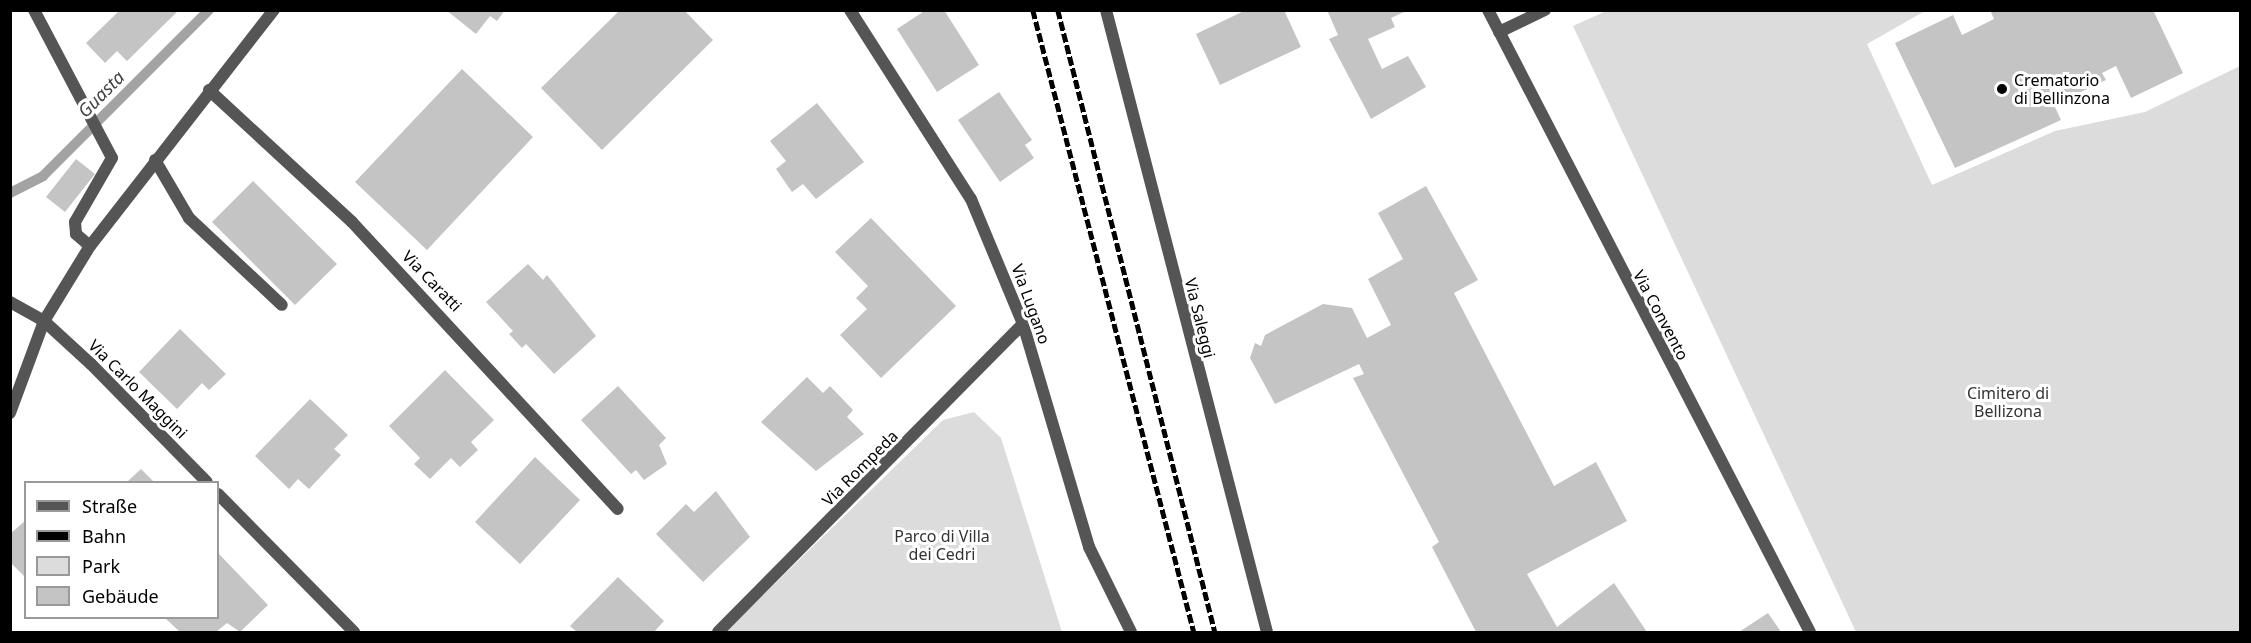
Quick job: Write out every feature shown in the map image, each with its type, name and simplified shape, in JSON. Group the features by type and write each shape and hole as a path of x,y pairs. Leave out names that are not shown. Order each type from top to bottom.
{"street":[{"path":"48,10 36,15 102,136 111,165 74,229 90,246"},
{"path":"10,413 44,321 90,246 209,90 274,10"},
{"name":"Via Lugano","path":"850,10 971,199 1023,324 1089,547 1131,633"},
{"name":"Via Saleggi","path":"1106,10 1267,633"},
{"name":"Via Convento","path":"1488,10 1810,633"},
{"path":"1499,32 1545,10"},
{"name":"Via Caratti","path":"209,90 352,222 618,509"},
{"path":"155,160 203,234 282,305"},
{"name":"Via Carlo Maggini","path":"10,302 44,321 205,481"},
{"name":"Via Rompeda","path":"718,633 1023,324"},
{"path":"219,495 354,633"}],"green space":[{"name":"Cimitero di Bellizona","path":"1606,11 1925,11 1867,44 1932,185 2055,131 2145,112 2240,66 2240,632 1856,632 1573,26"},
{"name":"Parco di Villa dei Cedri","path":"974,412 1001,438 1062,632 725,632 943,420"}],"building":[{"path":"120,10 179,10 127,61 117,51 105,63 86,43"},
{"path":"446,10 505,10 497,21 490,16 476,34"},
{"path":"620,10 684,10 713,40 602,150 541,88"},
{"path":"926,10 944,10 979,65 937,92 897,29"},
{"path":"1246,10 1284,10 1301,47 1220,85 1196,34"},
{"path":"1327,10 1408,10 1391,18 1395,27 1368,39 1382,69 1408,56 1426,87 1371,119 1329,39 1338,35"},
{"name":"Crematorio di Bellinzona","path":"1990,10 2153,10 2183,73 2131,98 2116,66 2102,73 2106,80 2054,105 2061,120 1955,168 1895,43 1953,15 1962,35 1994,19"},
{"path":"462,69 533,137 427,250 355,182"},
{"path":"999,92 1032,140 1025,145 1034,158 1000,182 958,120"},
{"path":"817,103 864,162 816,199 803,184 792,192 776,169 786,161 770,141"},
{"path":"76,159 95,174 65,212 46,197"},
{"path":"253,181 337,264 295,305 212,222"},
{"path":"1426,186 1478,280 1454,293 1554,486 1596,462 1627,521 1527,574 1557,627 1614,583 1647,632 1476,632 1432,547 1439,542 1353,378 1364,374 1359,364 1275,404 1250,358 1255,343 1261,346 1265,335 1323,304 1352,308 1367,338 1391,325 1368,279 1403,259 1378,213"},
{"path":"871,218 956,306 881,378 840,335 867,309 856,298 868,286 835,252"},
{"path":"528,264 543,280 547,275 596,336 554,374 526,344 522,348 509,334 513,331 486,302"},
{"path":"180,329 226,374 209,390 202,383 177,409 139,372"},
{"path":"445,370 494,420 471,442 478,450 460,467 451,458 430,479 414,464 420,458 389,426"},
{"path":"807,377 823,393 830,386 853,410 847,417 864,434 816,471 761,422"},
{"path":"618,386 666,438 659,445 667,464 644,480 636,470 631,474 581,420"},
{"path":"310,399 348,435 334,449 341,455 309,489 298,479 289,489 255,456"},
{"path":"535,457 580,500 520,564 475,522"},
{"path":"141,469 153,481 128,481"},
{"path":"716,491 750,537 703,582 656,534 686,504 694,512"},
{"path":"24,522 24,576 10,562 10,534"},
{"path":"219,554 268,605 240,632 227,623 216,632 180,632 166,619 219,619"},
{"path":"618,577 664,621 654,632 577,632 570,626"},
{"path":"1768,613 1781,632 1739,632"}],"waterway":[{"name":"Guasta","path":"10,193 43,176 209,10"}],"railway":[{"path":"1033,10 1194,632"},
{"path":"1058,10 1215,632"}],"place":[{"name":"Crematorio di Bellinzona","path":"2002,89"}]}
